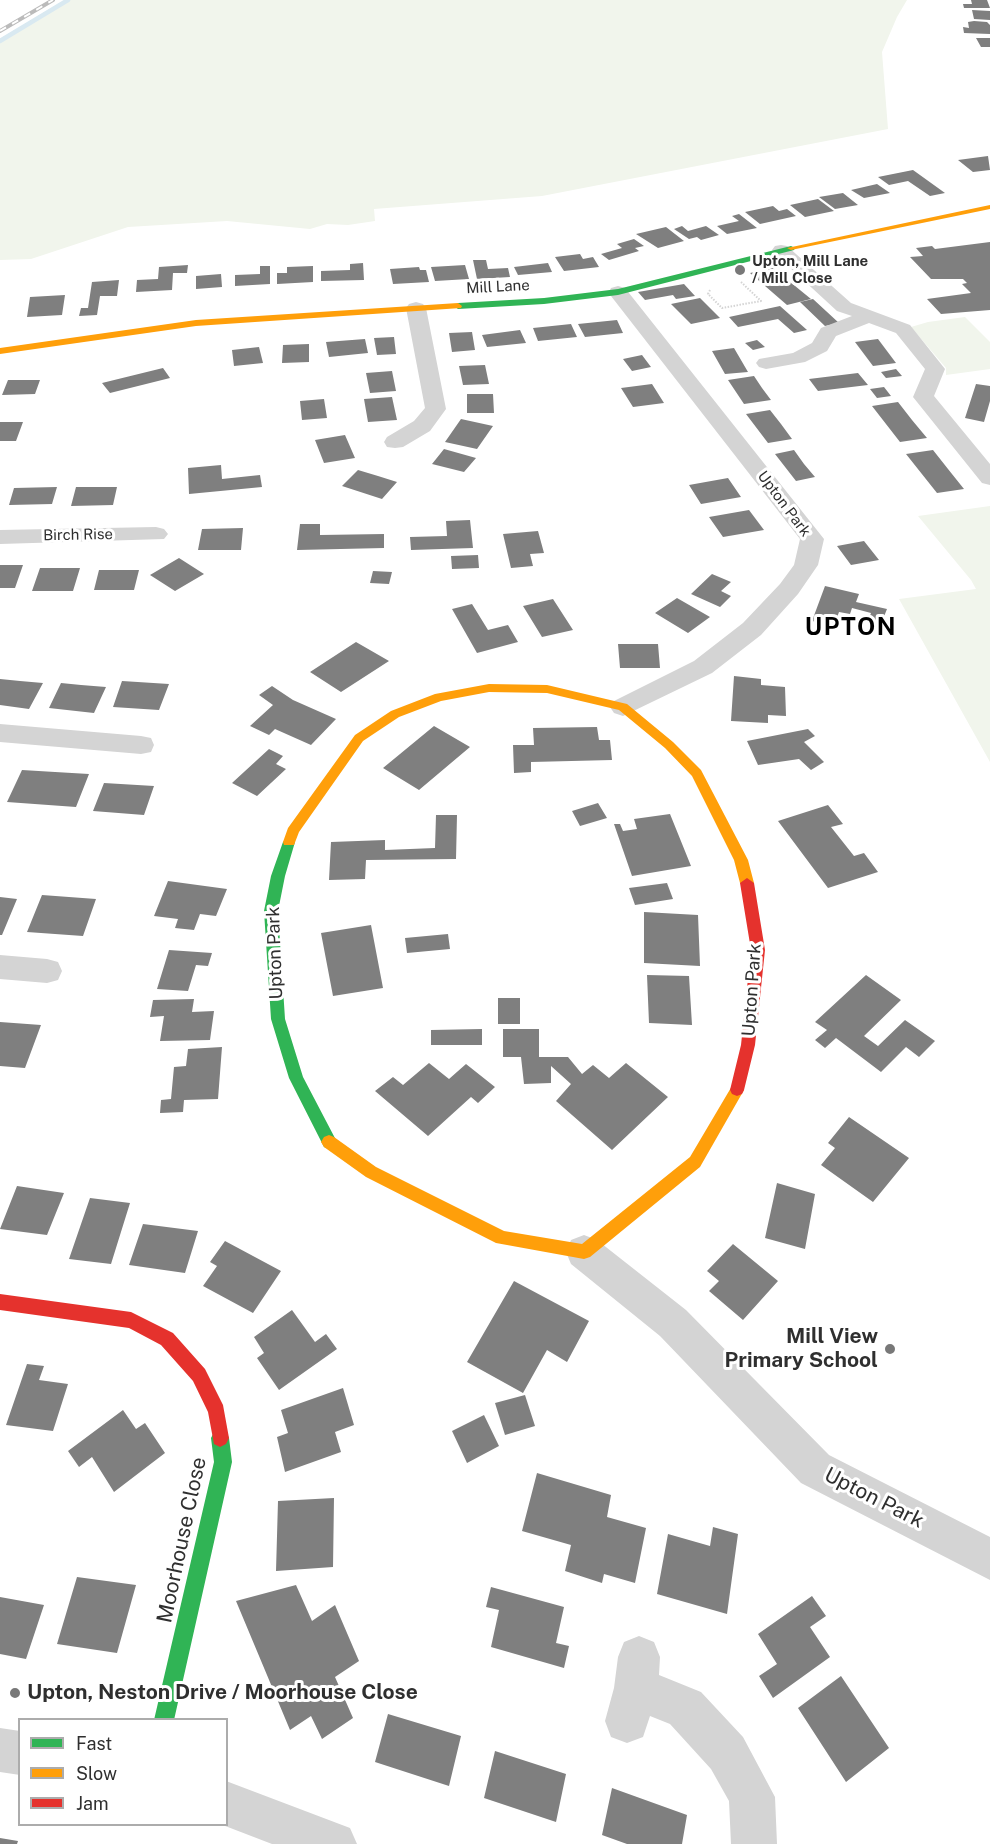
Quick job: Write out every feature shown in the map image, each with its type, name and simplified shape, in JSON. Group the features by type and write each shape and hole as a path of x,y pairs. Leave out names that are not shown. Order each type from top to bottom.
{"street":[{"name":"Mill Lane","path":"0,351 196,323 543,301 618,292 781,250 990,207"},
{"path":"781,250 844,307 903,329 935,369 923,397 990,478"},
{"name":"Upton Park","path":"618,292 812,539 806,565 789,589 752,629 703,667 623,707"},
{"path":"395,442 422,426 436,409 416,308"},
{"path":"766,363 798,358 820,347 828,332 868,317"},
{"name":"Birch Rise","path":"0,537 156,534"},
{"name":"Upton Park","path":"584,1252 695,1162 736,1093 748,1045 758,950 752,905 741,860 696,773 669,745 623,707 547,689 489,688 439,697 395,714 359,738 293,831 278,876 271,911 278,1018 296,1078 328,1141 371,1172 502,1238 584,1252 674,1323 815,1469 990,1559"},
{"path":"0,733 141,745"},
{"path":"0,967 47,971"},
{"name":"Moorhouse Close","path":"0,1302 131,1320 167,1339 199,1376 217,1412 223,1461 164,1718"},
{"path":"634,1689 685,1708 727,1753 752,1797 754,1844"},
{"path":"0,1750 18,1753"},
{"path":"228,1805 334,1844"}],"path":[{"path":"720,266 736,277 761,301 723,308 708,294 712,284 736,277"}],"shaded area":[{"path":"65,0 907,0 882,52 888,129 542,196 374,209 375,221 348,225 327,224 310,229 227,221 128,227 31,259 0,260 0,39"},
{"path":"965,317 990,342 990,369 946,375 946,368 911,327 928,322"},
{"path":"990,506 990,762 899,599 976,589 918,516"}],"building":[{"path":"971,0 987,0 990,8 964,8 963,4 972,4"},
{"path":"972,10 990,11 990,20 974,19"},
{"path":"968,22 987,22 990,25 990,34 964,33 963,27 969,28"},
{"path":"976,38 990,38 990,47 981,47"},
{"path":"988,156 990,170 973,172 958,160"},
{"path":"913,170 945,193 930,196 908,181 889,185 878,177"},
{"path":"877,184 890,193 864,198 851,190"},
{"path":"843,193 858,205 835,209 819,197"},
{"path":"818,199 834,211 805,217 790,205"},
{"path":"773,206 779,211 787,209 796,216 760,224 745,212"},
{"path":"739,214 757,228 727,234 717,226 739,221 732,216"},
{"path":"682,226 688,231 706,226 719,235 701,240 697,237 689,239 674,229"},
{"path":"666,227 684,241 658,248 636,234"},
{"path":"634,239 644,246 635,248 639,251 609,260 601,254 622,248 617,244"},
{"path":"990,242 990,310 941,314 927,299 971,293 962,284 967,283 963,279 931,279 910,257 923,256 916,248 932,246 935,249"},
{"path":"580,254 583,259 593,257 599,267 564,271 555,257"},
{"path":"473,260 486,260 488,269 508,268 510,277 477,279"},
{"path":"363,263 364,280 321,281 321,271 350,270 350,264"},
{"path":"548,263 552,272 518,275 514,267"},
{"path":"188,265 187,273 173,273 172,290 136,292 137,280 158,279 159,267"},
{"path":"465,265 469,279 435,281 431,267"},
{"path":"260,266 270,266 270,284 235,286 235,275 260,274"},
{"path":"313,266 313,282 277,284 277,273 287,273 287,267"},
{"path":"419,267 420,270 426,270 429,282 393,284 390,269"},
{"path":"773,268 811,299 787,305 750,273"},
{"path":"221,274 222,287 196,289 196,276"},
{"path":"119,280 117,296 100,296 97,315 79,316 81,308 88,308 92,282"},
{"path":"684,284 695,296 676,299 673,295 645,300 638,292"},
{"path":"65,295 62,315 27,317 30,297"},
{"path":"700,298 720,318 691,324 671,304"},
{"path":"813,299 839,323 825,326 800,302"},
{"path":"780,306 807,330 794,333 778,319 738,327 729,317"},
{"path":"617,320 623,333 585,337 578,324"},
{"path":"571,324 577,337 538,341 533,328"},
{"path":"520,330 526,343 487,347 482,335"},
{"path":"472,332 475,350 452,352 449,333"},
{"path":"394,337 396,354 377,355 374,338"},
{"path":"365,339 368,353 329,357 326,342"},
{"path":"878,339 896,363 873,366 855,342"},
{"path":"757,340 765,347 753,350 745,343"},
{"path":"309,344 309,362 282,363 283,345"},
{"path":"259,347 263,363 234,366 232,350"},
{"path":"734,348 748,372 725,374 712,351"},
{"path":"642,355 651,367 632,371 623,359"},
{"path":"485,365 489,384 463,385 459,366"},
{"path":"163,368 170,378 110,393 102,383"},
{"path":"896,369 902,376 886,378 881,372"},
{"path":"392,371 396,391 370,393 366,373"},
{"path":"858,373 868,385 818,391 809,379"},
{"path":"754,376 771,400 744,404 728,380"},
{"path":"8,380 40,380 35,394 2,395"},
{"path":"652,384 664,403 633,407 621,388"},
{"path":"976,384 990,386 990,401 984,422 965,418"},
{"path":"884,387 891,396 877,398 870,389"},
{"path":"467,394 493,394 494,413 467,413"},
{"path":"392,397 397,420 368,422 364,399"},
{"path":"324,399 327,418 302,420 300,401"},
{"path":"898,402 927,438 900,442 872,406"},
{"path":"770,410 792,439 768,443 746,414"},
{"path":"461,419 493,426 477,449 445,442"},
{"path":"0,422 23,422 16,441 0,441"},
{"path":"345,435 355,458 324,463 315,440"},
{"path":"444,449 476,458 464,472 432,464"},
{"path":"794,450 815,477 796,481 775,454"},
{"path":"933,450 964,489 937,493 906,454"},
{"path":"221,465 222,479 260,475 262,487 189,494 188,468"},
{"path":"358,470 397,482 382,499 342,486"},
{"path":"728,478 741,497 701,504 689,485"},
{"path":"57,487 52,504 9,505 14,488"},
{"path":"76,487 117,487 113,505 71,506"},
{"path":"749,510 764,530 723,537 709,517"},
{"path":"470,520 473,548 411,550 410,537 447,536 446,521"},
{"path":"300,524 320,524 320,535 384,534 384,548 297,550"},
{"path":"243,528 241,550 198,550 202,529"},
{"path":"538,531 544,553 530,554 533,566 511,568 503,534"},
{"path":"864,541 879,560 851,565 837,546"},
{"path":"478,555 479,568 452,569 451,556"},
{"path":"179,558 204,574 175,591 150,575"},
{"path":"0,565 23,565 15,588 0,588"},
{"path":"40,568 80,568 73,591 32,591"},
{"path":"99,570 139,570 134,590 94,590"},
{"path":"373,571 392,572 389,584 370,583"},
{"path":"712,574 731,582 721,591 731,596 720,607 691,594"},
{"path":"825,586 859,594 856,602 887,609 881,624 868,621 871,613 852,608 850,614 839,612 834,626 812,621"},
{"path":"677,598 710,617 688,633 655,613"},
{"path":"553,599 573,630 542,637 523,606"},
{"path":"472,604 488,630 508,625 518,642 477,653 452,609"},
{"path":"356,642 389,661 341,692 310,672"},
{"path":"618,644 658,644 660,668 620,668"},
{"path":"734,676 761,679 761,685 785,687 786,716 768,715 768,723 731,721"},
{"path":"0,679 43,683 29,709 0,705"},
{"path":"122,681 169,684 159,710 113,707"},
{"path":"61,683 106,687 94,713 49,708"},
{"path":"272,686 293,700 336,719 311,745 275,729 269,735 250,726 273,705 259,695"},
{"path":"434,726 470,747 419,790 383,768"},
{"path":"597,727 599,740 610,740 612,760 531,762 531,772 514,773 513,745 534,745 533,728"},
{"path":"808,729 815,736 804,742 824,762 811,770 799,759 758,765 747,741"},
{"path":"269,749 283,756 276,764 286,769 257,796 232,783"},
{"path":"22,770 89,774 76,807 7,802"},
{"path":"104,783 154,786 144,815 93,811"},
{"path":"598,803 607,818 580,826 572,811"},
{"path":"828,805 843,824 831,827 854,856 864,853 878,872 828,888 778,821"},
{"path":"670,814 691,866 632,876 614,824 620,824 623,831 637,829 634,819"},
{"path":"436,815 457,815 456,859 366,860 365,879 329,880 331,842 385,840 385,850 435,848"},
{"path":"168,881 227,889 216,916 200,914 194,930 175,928 178,919 154,916"},
{"path":"667,883 673,899 635,905 629,888"},
{"path":"42,895 96,899 83,936 27,932"},
{"path":"0,897 17,899 2,935 0,935"},
{"path":"644,912 698,915 700,966 644,963"},
{"path":"371,925 383,988 333,996 321,933"},
{"path":"448,934 450,949 407,953 405,938"},
{"path":"169,950 212,953 208,966 196,965 188,991 157,989"},
{"path":"647,975 689,976 692,1025 649,1023"},
{"path":"866,975 901,1000 864,1036 878,1046 905,1020 935,1041 919,1057 906,1047 881,1072 836,1038 825,1048 815,1040 827,1030 815,1022"},
{"path":"498,998 520,998 520,1024 498,1024"},
{"path":"194,999 192,1012 214,1011 210,1040 160,1041 164,1016 150,1017 153,1000"},
{"path":"0,1022 41,1025 25,1068 0,1066"},
{"path":"482,1029 482,1045 431,1045 431,1030"},
{"path":"503,1029 539,1029 539,1057 568,1057 582,1074 593,1065 609,1078 626,1063 668,1097 612,1150 556,1101 571,1084 551,1066 551,1083 524,1084 521,1057 503,1057"},
{"path":"222,1047 218,1099 184,1100 183,1112 160,1113 161,1100 171,1099 174,1067 186,1066 188,1049"},
{"path":"429,1063 449,1079 466,1064 495,1087 478,1103 471,1097 428,1136 375,1091 393,1077 403,1085"},
{"path":"849,1117 909,1158 873,1202 821,1165 835,1148 828,1143"},
{"path":"777,1183 815,1194 805,1249 765,1238"},
{"path":"17,1186 64,1193 47,1235 0,1229"},
{"path":"90,1198 130,1203 111,1264 69,1259"},
{"path":"143,1224 198,1231 185,1273 129,1265"},
{"path":"225,1241 281,1271 253,1313 203,1286 217,1266 210,1262"},
{"path":"733,1244 778,1281 743,1320 709,1291 719,1281 707,1271"},
{"path":"514,1281 589,1321 567,1362 547,1350 523,1393 467,1362"},
{"path":"292,1310 315,1342 326,1334 337,1349 279,1390 257,1358 264,1353 254,1337"},
{"path":"27,1364 44,1366 39,1380 68,1384 53,1431 6,1425"},
{"path":"343,1388 354,1425 335,1432 341,1452 285,1472 277,1437 288,1433 281,1410"},
{"path":"525,1395 535,1426 505,1435 495,1403"},
{"path":"123,1410 136,1429 145,1423 165,1453 114,1492 92,1457 79,1467 68,1451"},
{"path":"484,1415 499,1446 467,1463 452,1431"},
{"path":"537,1473 611,1495 607,1517 646,1528 635,1583 604,1574 602,1583 565,1571 571,1545 522,1531"},
{"path":"334,1498 333,1567 276,1571 278,1501"},
{"path":"713,1527 738,1534 727,1614 657,1594 668,1534 710,1546"},
{"path":"77,1577 136,1585 117,1653 57,1644"},
{"path":"296,1585 312,1621 335,1605 359,1661 335,1677 353,1718 322,1739 311,1716 290,1730 236,1601"},
{"path":"491,1587 564,1607 556,1643 569,1646 564,1668 491,1647 499,1610 486,1607"},
{"path":"812,1596 826,1616 810,1627 830,1657 773,1698 759,1676 777,1664 758,1634"},
{"path":"0,1597 44,1605 26,1659 0,1654"},
{"path":"841,1676 889,1748 846,1782 798,1708"},
{"path":"388,1714 461,1736 449,1786 375,1762"},
{"path":"495,1751 566,1774 556,1822 484,1798"},
{"path":"612,1788 687,1815 682,1844 627,1844 602,1835"},
{"path":"0,1838 18,1841 17,1844 0,1844"}],"waterway":[{"path":"0,41 68,0"}],"railway":[{"path":"0,31 53,0"}],"traffic: fast":[{"path":"458,306 544,301 618,292 791,248"},
{"path":"289,842 278,876 271,911 278,1019 296,1078 329,1142"},
{"path":"164,1718 223,1462 220,1438"}],"traffic: slow":[{"path":"791,248 990,207"},
{"path":"0,351 196,323 458,306"},
{"path":"489,688 547,689 623,707 669,745 697,773 741,860 747,883"},
{"path":"289,842 293,831 359,738 395,714 439,697 489,688"},
{"path":"329,1142 371,1172 502,1238 584,1252 695,1162 737,1090"}],"traffic: jam":[{"path":"737,1090 748,1045 758,950 747,883"},
{"path":"0,1302 131,1320 167,1339 199,1375 217,1411 220,1438"}],"place":[{"name":"Upton, Mill Lane / Mill Close","path":"740,270"},
{"name":"Mill View Primary School","path":"890,1349"},
{"name":"Upton, Neston Drive / Moorhouse Close","path":"15,1693"}],"district":[{"name":"UPTON","path":"851,628"}]}
